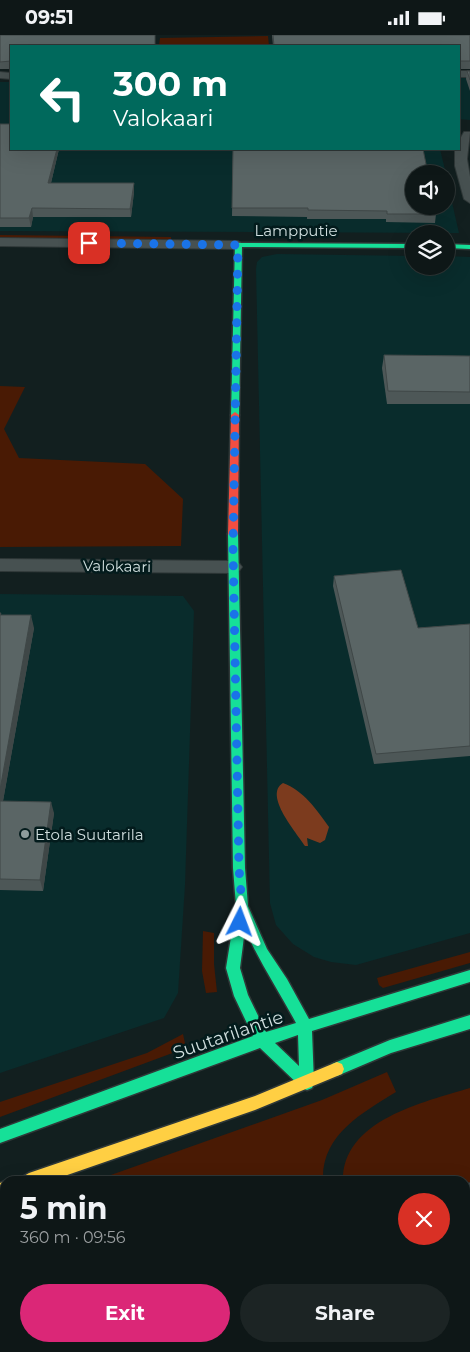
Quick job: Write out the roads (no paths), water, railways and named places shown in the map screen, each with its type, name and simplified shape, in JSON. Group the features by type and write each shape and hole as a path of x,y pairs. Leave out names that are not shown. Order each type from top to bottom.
{"street":[{"path":"468,135 459,156 470,199"},
{"path":"0,242 238,245"},
{"name":"Lampputie","path":"307,1083 262,1040 241,996 233,968 242,906 239,868 233,567 234,404 238,245 405,246"},
{"path":"455,246 470,247"},
{"name":"Valokaari","path":"0,565 233,567"},
{"name":"Lampputie","path":"242,906 262,953 282,983 305,1026 307,1083"},
{"name":"Suutarilantie","path":"0,1136 262,1040 470,976"},
{"path":"43,1176 255,1103 390,1047 470,1022"}],"place":[{"name":"Etola Suutarila","path":"25,834"}]}
